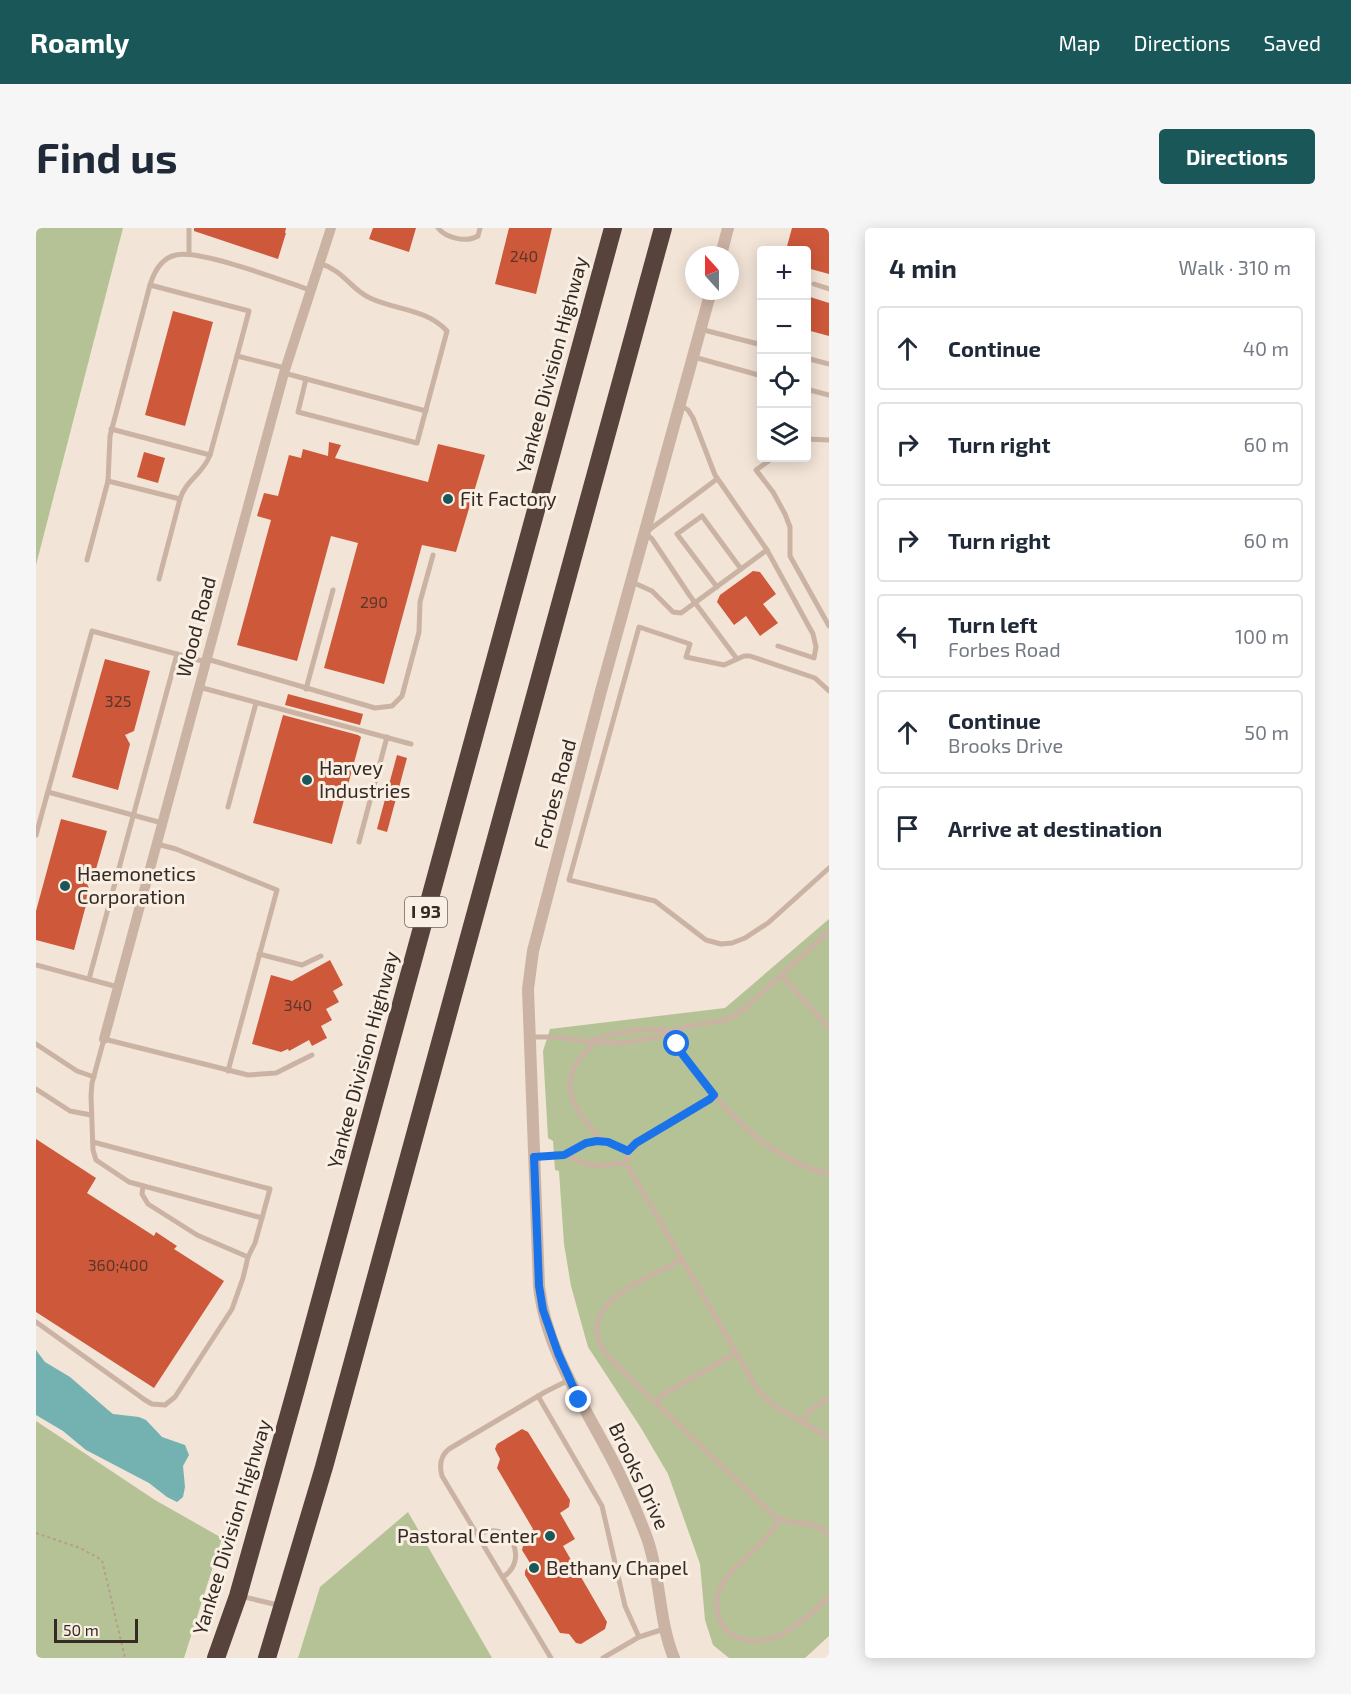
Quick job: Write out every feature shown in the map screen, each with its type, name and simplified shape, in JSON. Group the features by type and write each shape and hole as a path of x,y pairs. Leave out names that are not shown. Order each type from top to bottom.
{"highway":[{"name":"Yankee Division Highway","path":"216,1658 238,1596 291,1409 613,228"},
{"name":"I 93","path":"267,1658 327,1457 663,228"}],"street":[{"name":"Wood Road","path":"104,1039 284,371 331,228"},
{"path":"723,246 728,228"},
{"name":"Forbes Road","path":"546,1318 539,1286 529,1037 528,989 533,951 708,300"},
{"name":"Brooks Drive","path":"546,1318 569,1380 615,1466 647,1539 654,1562 664,1629 674,1658"}],"lane":[{"path":"189,228 189,254"},
{"path":"438,228 444,234 467,240 478,236 480,228"},
{"path":"87,560 108,480 111,429 150,285 158,268 166,260 176,255 189,254 310,290"},
{"path":"306,379 298,412 417,443 447,331 432,318 366,296 336,270 319,263"},
{"path":"814,284 829,289"},
{"path":"150,285 249,312 210,455 202,471 187,484 180,500 159,579"},
{"path":"700,329 757,344"},
{"path":"237,356 306,379 426,411"},
{"path":"693,357 757,375"},
{"path":"811,359 829,364"},
{"path":"811,389 829,395"},
{"path":"679,405 685,407 693,418 717,479 767,550 813,634 816,651 814,658 778,646"},
{"path":"111,429 210,455"},
{"path":"811,440 829,440"},
{"path":"767,462 756,470 773,492 787,518 790,532 790,556 829,626"},
{"path":"717,479 645,533 652,538 737,659"},
{"path":"108,480 180,500"},
{"path":"717,587 677,534 702,516 741,570"},
{"path":"632,582 652,591 673,612 681,613 767,550"},
{"path":"36,835 92,631 206,660 375,708 389,707 397,703 402,694 419,632 420,602 433,555"},
{"path":"306,689 333,591"},
{"path":"829,690 815,678 750,656 737,659 729,664 719,665 687,657 690,644 639,627 569,880 655,901 706,940 721,944 745,938 768,923 829,868"},
{"path":"89,979 177,654"},
{"path":"199,687 411,744"},
{"path":"228,807 256,703"},
{"path":"359,842 387,737"},
{"path":"48,792 162,823"},
{"path":"157,844 176,849 277,890 228,1071"},
{"path":"529,1037 556,1037 591,1042 611,1035 653,1029 673,1032 688,1026 732,1017 743,1010 829,931"},
{"path":"259,954 302,965 321,956"},
{"path":"36,964 118,987"},
{"path":"781,975 829,1028"},
{"path":"673,1032 683,1055 728,1111 771,1148 799,1164 829,1174"},
{"path":"262,1218 143,1186 125,1180 101,1165 95,1157 91,1096 104,1039 248,1075 269,1074 282,1070 312,1055"},
{"path":"591,1042 574,1068 570,1098 581,1116 603,1141 628,1151"},
{"path":"36,1044 77,1071 94,1077"},
{"path":"36,1089 70,1111 92,1115"},
{"path":"714,1095 697,1108 636,1143 628,1151 626,1163 754,1384 777,1408 829,1438"},
{"path":"534,1157 564,1155 586,1143 603,1141"},
{"path":"36,1322 148,1402 165,1404 175,1397 229,1314 254,1245 270,1189 93,1142"},
{"path":"564,1155 592,1166 626,1163"},
{"path":"143,1186 142,1194 148,1204 192,1232 248,1257"},
{"path":"681,1260 618,1294 603,1308 598,1318 598,1336 604,1351 779,1519 814,1524 829,1535"},
{"path":"655,1402 666,1393 735,1353"},
{"path":"551,1658 442,1476 441,1463 443,1455 538,1396 569,1380"},
{"path":"538,1396 602,1506 626,1610 639,1637"},
{"path":"802,1421 810,1410 829,1398"},
{"path":"755,1648 734,1639 723,1627 717,1611 717,1599 724,1582 767,1539 779,1519"},
{"path":"478,1535 488,1530 497,1530 506,1534 512,1543 515,1563 512,1570 503,1577"},
{"path":"238,1596 283,1606"},
{"path":"778,1643 794,1632 829,1597"},
{"path":"603,1658 639,1637 664,1629"},
{"path":"613,1652 617,1658"}],"path":[{"path":"36,1533 80,1548 102,1560 125,1658"}],"green space":[{"path":"36,228 123,228 36,565"},
{"path":"829,919 829,1636 805,1658 729,1658 713,1645 705,1620 700,1564 668,1474 588,1347 571,1286 564,1244 559,1171 555,1170 553,1141 548,1138 543,1051 550,1029 725,1008"},
{"path":"36,1421 155,1500 222,1538 184,1658 36,1658"},
{"path":"408,1512 492,1658 298,1658 320,1587"}],"water":[{"path":"36,1350 45,1362 70,1377 113,1414 146,1420 162,1437 185,1445 189,1455 183,1466 185,1487 183,1497 177,1502 167,1497 149,1483 86,1450 63,1431 36,1415"}],"building":[{"path":"194,228 286,228 286,233 278,259 194,231"},
{"path":"373,228 416,228 409,252 369,239"},
{"path":"509,228 552,228 536,294 495,284"},
{"path":"792,228 829,228 829,274 811,269 811,246 787,246"},
{"path":"811,297 829,303 829,336 811,331"},
{"path":"173,311 213,322 185,426 145,415"},
{"path":"329,442 341,445 335,458 428,482 438,444 485,455 456,552 422,545 384,684 324,668 358,543 331,536 297,661 237,645 271,520 257,516 264,493 278,496 289,455 301,458 303,449 328,456"},
{"path":"144,452 165,458 158,483 137,477"},
{"path":"753,571 760,572 776,594 763,604 778,623 760,636 746,616 734,625 717,602 720,595"},
{"path":"105,659 150,671 134,731 125,735 130,744 118,790 72,777"},
{"path":"288,694 363,714 360,725 285,705"},
{"name":"Harvey Industries","path":"283,715 361,737 332,844 253,823"},
{"path":"397,755 407,758 387,832 377,829"},
{"name":"Haemonetics Corporation","path":"61,819 107,831 94,876 86,882 90,890 74,950 36,940 36,911"},
{"path":"330,960 343,985 333,991 339,1002 326,1009 332,1020 321,1026 327,1038 312,1046 309,1040 289,1051 288,1049 281,1052 252,1044 271,975 292,981"},
{"path":"36,1139 96,1178 87,1193 154,1236 156,1232 177,1246 174,1249 224,1281 154,1388 36,1312"},
{"name":"Pastoral Center","path":"522,1429 528,1432 570,1500 569,1507 560,1513 575,1539 563,1546 607,1622 605,1629 581,1644 576,1643 569,1634 560,1633 525,1575 530,1563 522,1550 526,1537 533,1529 497,1468 500,1459 495,1449 497,1444"}],"place":[{"name":"Fit Factory","path":"448,499"},
{"name":"Harvey Industries","path":"307,780"},
{"name":"Haemonetics Corporation","path":"65,886"},
{"name":"Pastoral Center","path":"550,1536"},
{"name":"Bethany Chapel","path":"534,1568"}],"route":[{"path":"579,1400 552,1339 543,1310 539,1286 534,1157 564,1155 586,1143 597,1141 608,1142 628,1151 632,1145 710,1099 714,1095 677,1044"}]}
